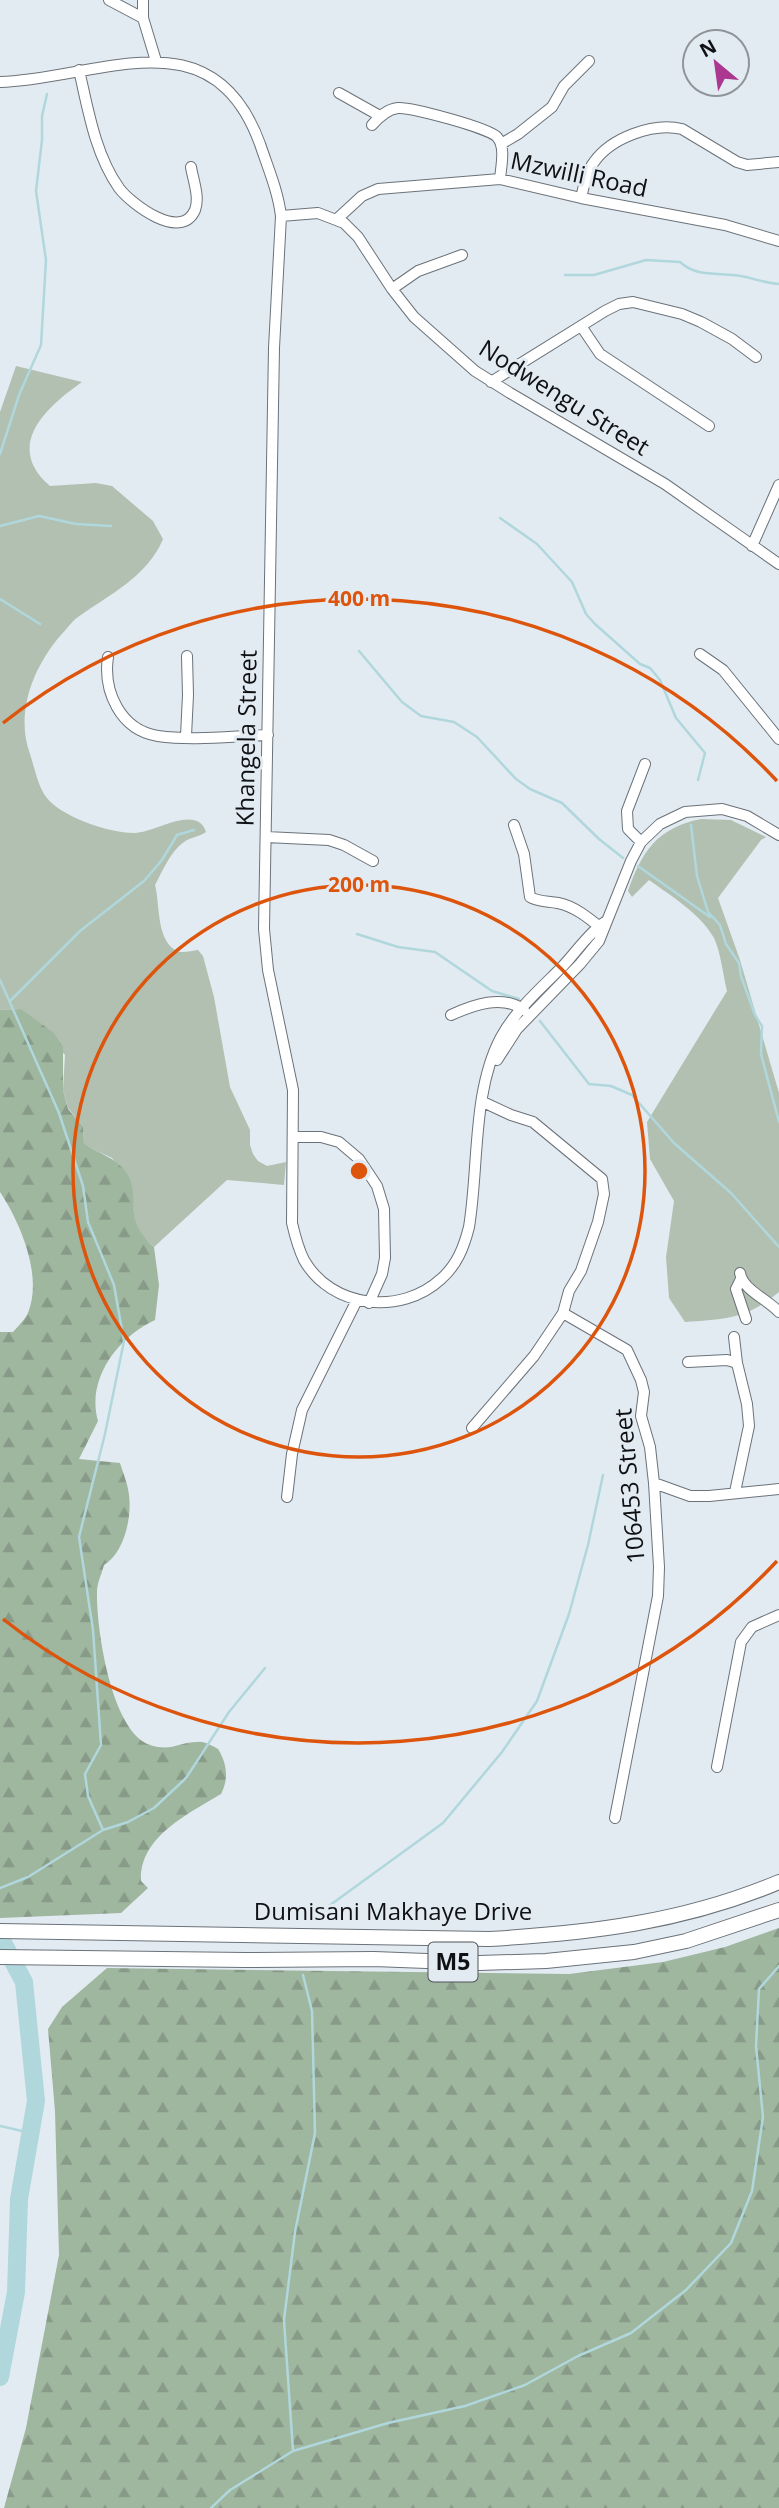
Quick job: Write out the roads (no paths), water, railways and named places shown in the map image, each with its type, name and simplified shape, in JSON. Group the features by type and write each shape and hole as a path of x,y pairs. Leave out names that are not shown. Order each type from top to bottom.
{"main road":[{"name":"Dumisani Makhaye Drive","path":"0,1931 489,1939 555,1935 660,1920 727,1902 779,1882"},
{"name":"Dumisani Makhaye Drive","path":"0,1957 374,1959 479,1963 546,1961 634,1952 686,1941 779,1910"}],"street":[{"path":"110,0 143,18"},
{"path":"143,0 143,18 156,61"},
{"name":"Khangela Street","path":"0,82 156,61 176,64 205,75 238,103 256,134 278,195 281,216 275,319 265,950 291,1073 295,1105 290,1201 292,1223 297,1244 316,1276 331,1289 357,1300 369,1303 398,1301 427,1290 440,1280 458,1258 465,1242 472,1211 488,1076 502,1036 580,964 603,926 641,842 672,817 703,809 722,809 747,816 779,835"},
{"path":"501,144 552,107 564,86 589,61"},
{"path":"79,70 92,124 109,169 119,187 133,203 152,215 172,222 187,219 192,215 196,204 191,167"},
{"path":"340,93 380,116"},
{"path":"372,125 380,116 401,108 487,131 501,144 500,179"},
{"path":"580,198 588,173 603,151 612,144 653,130 675,127 682,129 737,162 747,165 779,162"},
{"name":"Mzwilli Road","path":"337,219 362,196 378,189 500,179 580,198 725,225 779,241"},
{"path":"281,216 318,213 337,219"},
{"name":"Nodwengu Street","path":"337,219 353,230 414,317 439,341 491,382 666,484 779,564"},
{"path":"392,289 418,271 462,255"},
{"path":"491,382 620,304 633,302 701,322 732,339 756,357"},
{"path":"581,326 600,354 709,426"},
{"path":"752,546 779,485"},
{"path":"700,654 723,670 779,739"},
{"path":"186,736 187,656"},
{"path":"108,657 108,688 118,710 144,732 158,736 268,735"},
{"path":"641,842 629,832 626,814 645,764"},
{"path":"514,825 524,854 530,897 565,905 603,926"},
{"path":"266,837 329,840 373,861"},
{"path":"451,1016 489,1003 510,1003 526,1011"},
{"path":"472,1428 534,1356 563,1313 569,1291 581,1271 598,1222 604,1194 603,1179 533,1122 483,1102"},
{"path":"294,1137 339,1142 359,1158 377,1186 384,1209 385,1258 382,1274 369,1303"},
{"path":"746,1318 736,1289 741,1276 775,1308"},
{"path":"287,1497 292,1454 302,1410 357,1300"},
{"name":"106453 Street","path":"563,1313 620,1345 632,1358 644,1392 641,1416 650,1447 654,1483 659,1567 657,1596 615,1818"},
{"path":"734,1337 749,1426 735,1492"},
{"path":"688,1362 727,1360 737,1363"},
{"path":"654,1483 690,1496 779,1489"},
{"path":"716,1767 741,1642 752,1627 779,1615"}],"waterway":[{"path":"0,454 19,395 41,345 46,260 36,191 42,116 47,94"},
{"path":"565,275 594,275 646,260 680,262 703,273 737,275 779,284"},
{"path":"0,526 39,516 76,524 111,526"},
{"path":"500,518 537,544 572,582 586,614 595,624 640,664 650,668 660,680 676,718 705,753 698,780"},
{"path":"0,599 40,624"},
{"path":"359,651 402,702 421,716 454,722 477,737 516,779 530,789 562,803 623,858"},
{"path":"691,825 697,876 708,912 720,925 726,944 739,963 755,1015 762,1026 761,1054 779,1122"},
{"path":"10,1001 80,931 144,881 162,860 177,835 194,830"},
{"path":"638,866 710,917"},
{"path":"357,934 398,947 435,952 492,991 519,999"},
{"path":"0,980 59,1113 83,1186 88,1222 114,1285 124,1341 105,1434 79,1537 93,1630 101,1745 85,1774 88,1796 103,1830"},
{"path":"540,1021 589,1084 611,1086 632,1095 674,1143 731,1193 779,1247"},
{"path":"311,1919 443,1823 502,1752 537,1701 569,1614 603,1475"},
{"path":"0,1888 28,1877 103,1830 128,1822 154,1808 186,1778 229,1712 265,1668"},
{"path":"0,1937 24,1982 36,2101 19,2199 16,2292 0,2377"},
{"path":"211,2508 230,2490 293,2451 388,2423 465,2406 525,2385 578,2356 631,2333 686,2290 731,2243 752,2191 763,2117 756,2046 759,1989 779,1966"},
{"path":"293,2451 284,2320 295,2232 315,2133 312,2011 303,1975"},
{"path":"0,2126 31,2133"}]}
